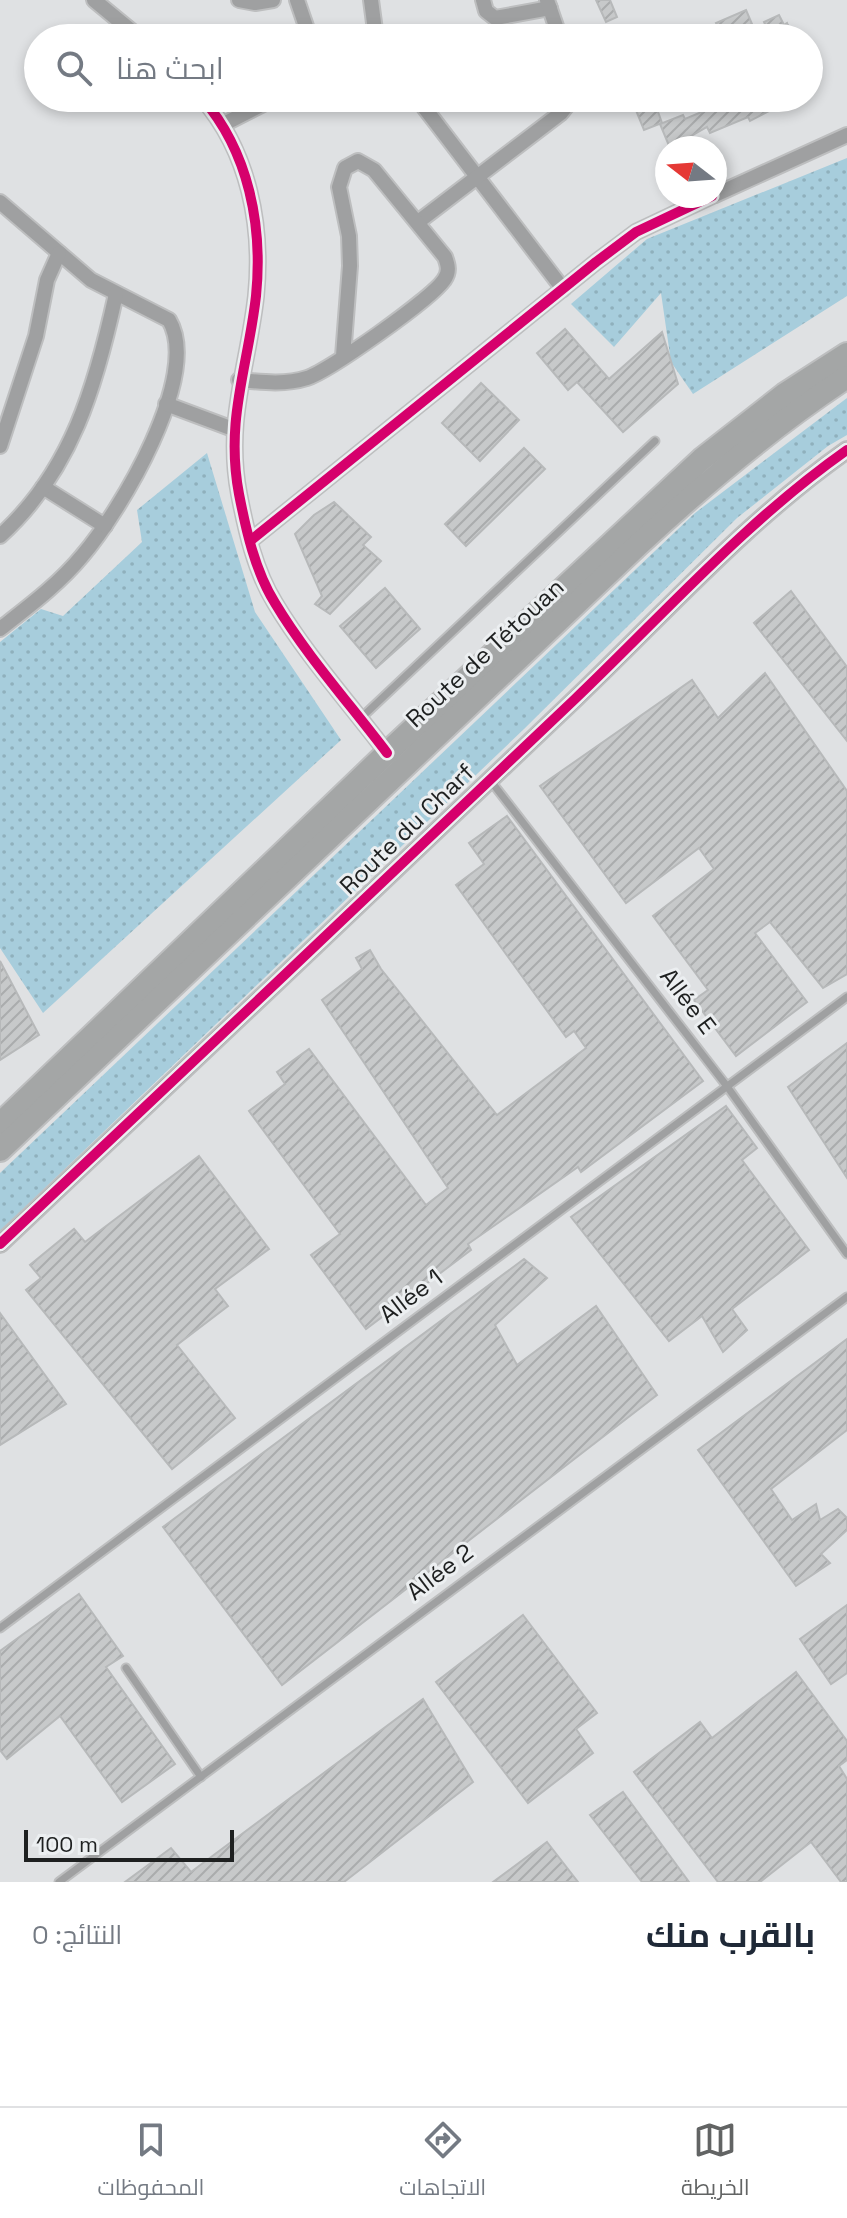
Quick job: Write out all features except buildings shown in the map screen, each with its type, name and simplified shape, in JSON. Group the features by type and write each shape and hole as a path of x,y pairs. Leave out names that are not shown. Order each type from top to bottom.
{"highway":[{"name":"Route de Tétouan","path":"3,1115 702,459 785,394 847,354"},
{"name":"Route de Tétouan","path":"0,1150 638,545 712,478 796,410 847,377"}],"street":[{"path":"94,0 123,24"},
{"path":"239,0 255,3 273,0"},
{"path":"297,0 305,24"},
{"path":"371,0 374,24"},
{"path":"483,0 486,11 495,18 548,4 555,24"},
{"path":"214,112 224,124 249,190 258,245 256,297 239,380 233,429 234,464 250,541 274,602 387,753"},
{"path":"224,124 248,112"},
{"path":"428,112 563,289"},
{"path":"418,222 562,112"},
{"path":"727,189 847,135"},
{"path":"239,380 300,380 343,356 445,279 449,265 445,257 367,163 358,161 345,168 339,187 349,236 350,266 343,356"},
{"path":"0,202 91,280 160,314 176,330 177,358 166,404 126,498 82,557 0,629"},
{"path":"250,541 636,232 687,208"},
{"path":"0,446 33,349 47,280 59,253"},
{"path":"0,536 43,487 69,448 96,381 116,294"},
{"path":"166,404 233,429"},
{"name":"Route du Charf","path":"0,1244 773,507 847,450"},
{"path":"43,487 105,526"}],"lane":[{"path":"361,718 655,441"},
{"name":"Allée E","path":"488,778 726,1085 847,1254"},
{"name":"Allée 1","path":"0,1628 847,997"},
{"name":"Allée 2","path":"59,1882 847,1297"},
{"path":"126,1668 201,1777"}],"shaded area":[{"path":"847,158 847,296 693,394 671,362 661,293 614,347 571,304 647,239"},
{"path":"847,398 847,435 828,446 737,518 524,729 0,1231 0,1173 695,513"},
{"path":"207,453 255,612 341,740 43,1013 0,948 0,642 41,609 63,616 142,542 137,510"}],"cycle path":[{"path":"213,112 242,166 257,243 256,296 239,394 235,442 239,494 252,550 268,591 287,622 387,753"},
{"path":"250,541 596,262 636,232 687,208"},
{"path":"0,1244 575,699 706,569 774,507 847,450"}]}
